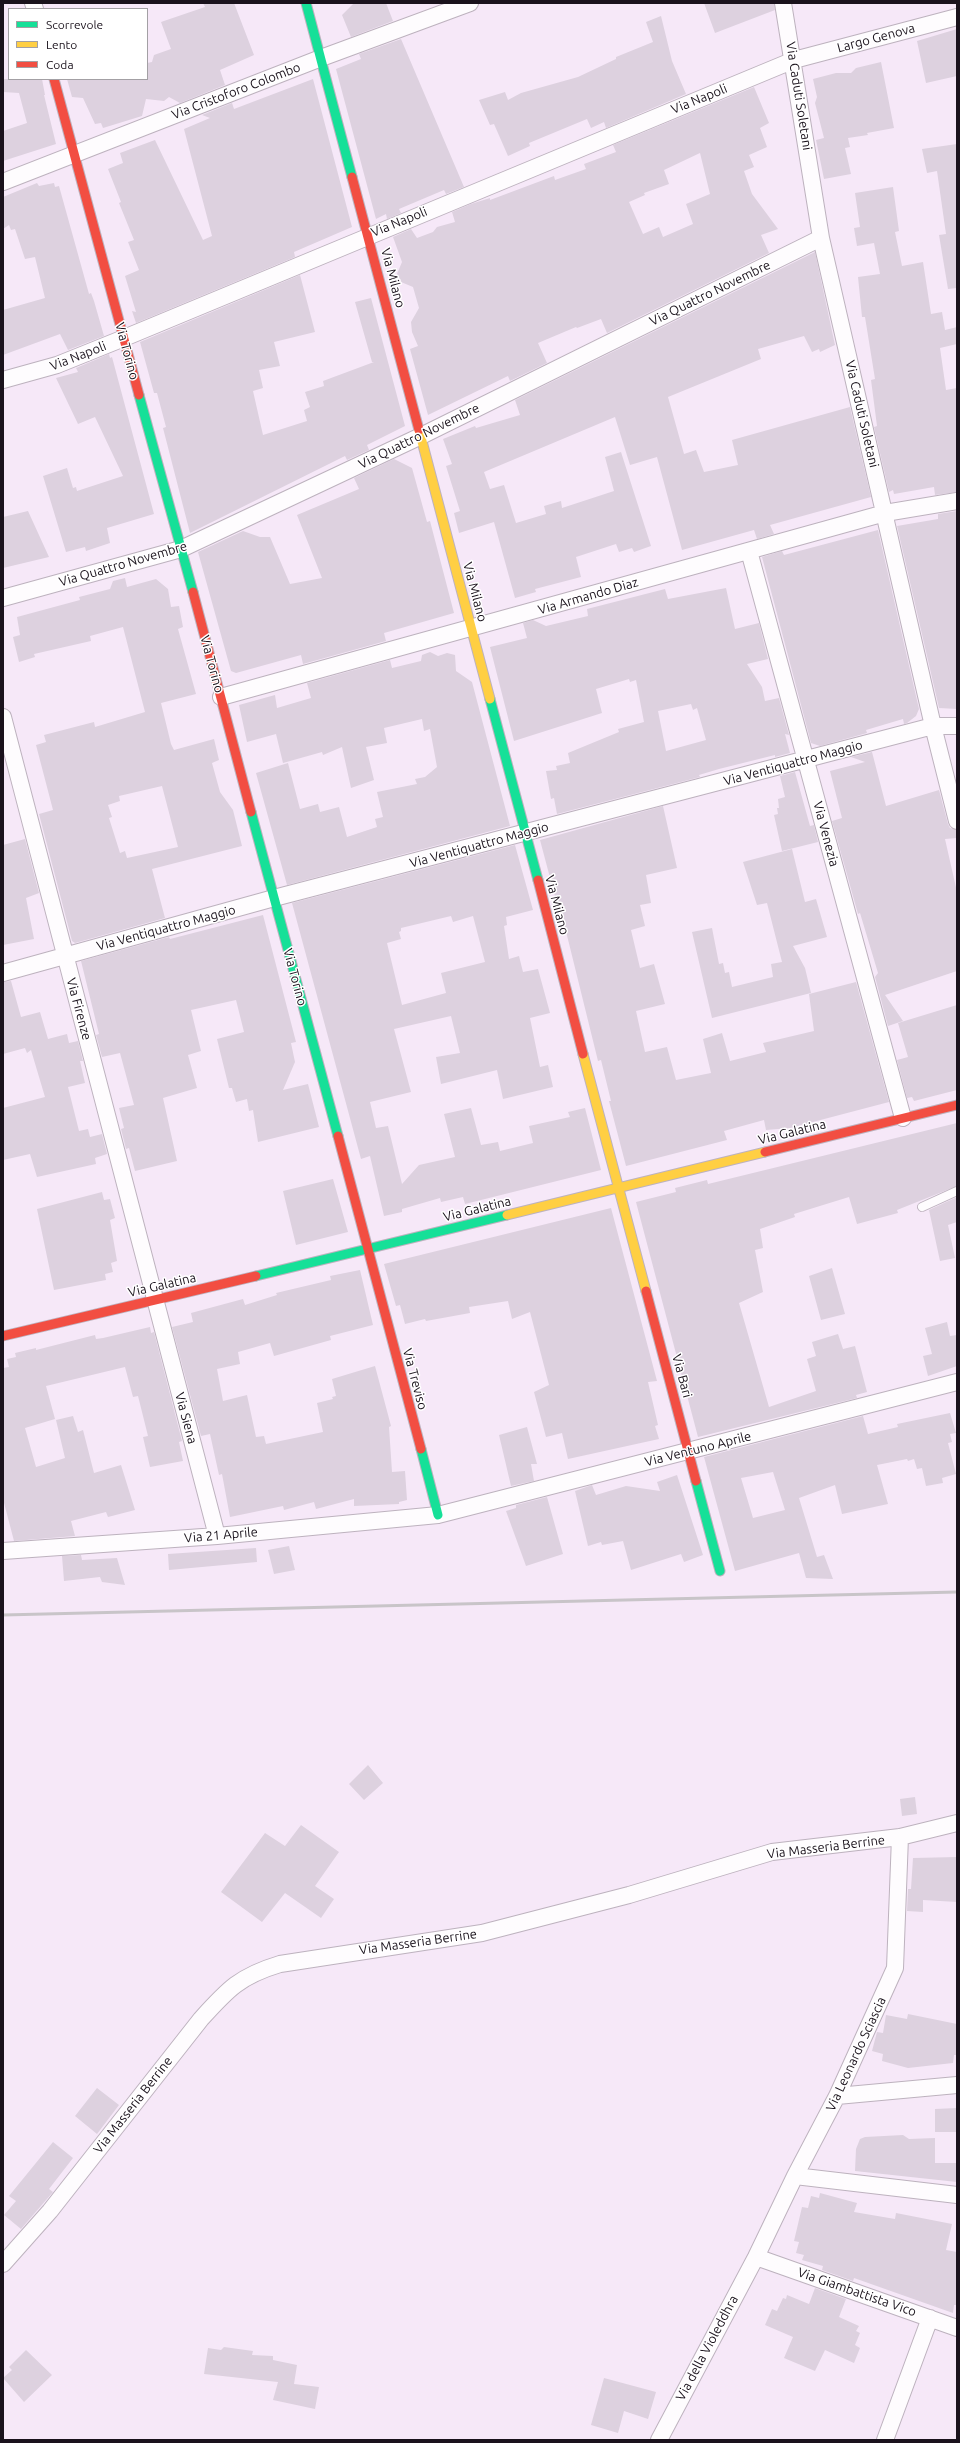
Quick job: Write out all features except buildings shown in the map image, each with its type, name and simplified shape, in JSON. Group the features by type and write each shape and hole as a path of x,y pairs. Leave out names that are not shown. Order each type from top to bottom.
{"street":[{"name":"Via Milano","path":"306,3 618,1187"},
{"name":"Via Cristoforo Colombo","path":"3,182 321,58 470,3"},
{"name":"Via Caduti Soletani","path":"783,3 794,60 821,238 933,726 957,821"},
{"name":"Largo Genova","path":"794,60 957,17"},
{"name":"Via Napoli","path":"3,380 57,365 124,338 368,235 794,60"},
{"name":"Via Torino","path":"54,80 221,697 367,1250"},
{"name":"Via Quattro Novembre","path":"3,598 181,549 421,436 821,238"},
{"name":"Via Armando Diaz","path":"221,697 885,513 957,501"},
{"name":"Via Venezia","path":"749,551 903,1118"},
{"name":"Via Firenze","path":"3,717 156,1300"},
{"name":"Via Ventiquattro Maggio","path":"3,973 274,898 525,834 933,726 957,726"},
{"name":"Via Galatina","path":"3,1336 367,1250 618,1187 957,1105"},
{"name":"Via Bari","path":"618,1187 720,1571"},
{"name":"Via Treviso","path":"367,1250 438,1515"},
{"name":"Via Siena","path":"156,1300 217,1536"},
{"name":"Via Ventuno Aprile","path":"438,1515 957,1382"},
{"name":"Via 21 Aprile","path":"3,1550 217,1536 438,1515"},
{"name":"Via Masseria Berrine","path":"3,2264 50,2211 201,2019 228,1989 255,1972 280,1964 482,1933 629,1895 772,1852 900,1838 957,1823"},
{"name":"Via Leonardo Sciascia","path":"756,2257 795,2176 837,2096 895,1968 900,1838"},
{"path":"837,2096 957,2085"},
{"path":"795,2176 957,2195"},
{"name":"Via Giambattista Vico","path":"756,2257 957,2328"},
{"name":"Via della Violeddhra","path":"659,2440 756,2257"},
{"path":"885,2440 930,2318"}],"lane":[{"path":"922,1207 957,1191"}],"railway":[{"path":"3,1615 957,1592"}],"traffic: fast":[{"path":"306,3 352,177"},
{"path":"139,395 193,592"},
{"path":"490,699 538,880"},
{"path":"251,812 338,1136"},
{"path":"256,1276 507,1215"},
{"path":"421,1449 438,1515"},
{"path":"696,1481 720,1571"}],"traffic: slow":[{"path":"419,430 490,699"},
{"path":"583,1054 646,1291"},
{"path":"507,1215 765,1152"}],"traffic: jam":[{"path":"54,80 139,395"},
{"path":"352,177 419,430"},
{"path":"193,592 251,812"},
{"path":"538,880 583,1054"},
{"path":"765,1152 957,1105"},
{"path":"338,1136 421,1449"},
{"path":"3,1336 256,1276"},
{"path":"646,1291 696,1481"}]}
